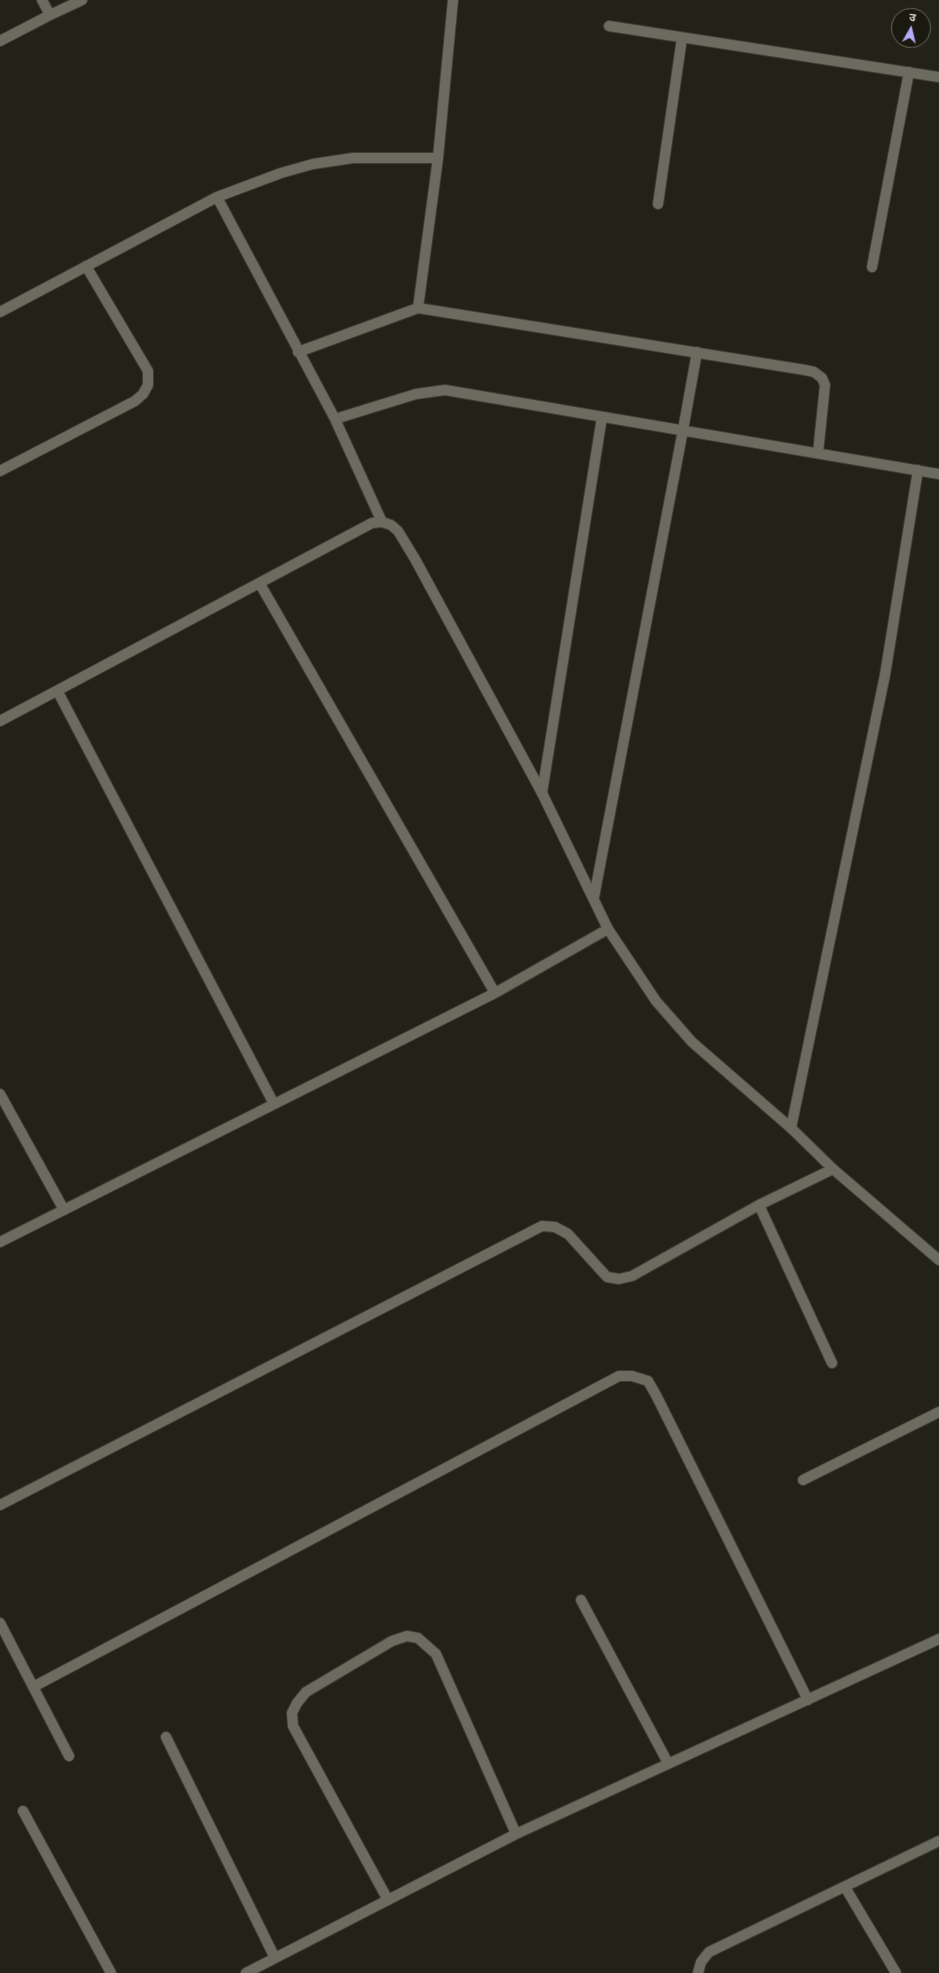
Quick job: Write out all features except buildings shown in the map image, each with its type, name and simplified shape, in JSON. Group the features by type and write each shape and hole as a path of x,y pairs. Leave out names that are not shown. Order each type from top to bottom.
{"street":[{"path":"42,0 50,14"},
{"path":"0,41 50,14 82,0"},
{"path":"418,308 438,158 453,0"},
{"path":"609,26 939,77"},
{"path":"658,204 682,38"},
{"path":"872,267 909,72"},
{"path":"0,312 217,197 281,173 313,164 353,158 438,158"},
{"path":"217,197 298,352 335,419 382,522"},
{"path":"0,472 135,401 143,394 148,385 148,371 86,266"},
{"path":"298,352 418,308 805,370 814,372 822,378 825,385 818,453"},
{"path":"594,897 683,430 696,352"},
{"path":"335,419 416,394 445,390 939,474"},
{"path":"542,794 602,417"},
{"path":"791,1128 885,675 918,470"},
{"path":"0,721 58,692 372,523 382,522 390,525 398,531 415,559 542,794 594,897 608,929 656,1001 692,1042 791,1128 833,1170 939,1260"},
{"path":"260,584 495,993"},
{"path":"58,692 274,1104"},
{"path":"0,1242 495,993 608,929"},
{"path":"0,1094 64,1210"},
{"path":"0,1505 542,1226 555,1227 568,1234 607,1277 619,1279 632,1276 759,1205 833,1170"},
{"path":"759,1205 832,1363"},
{"path":"33,1687 619,1376 632,1376 648,1382 656,1395 808,1700"},
{"path":"803,1480 939,1412"},
{"path":"581,1600 668,1763"},
{"path":"0,1623 69,1756"},
{"path":"388,1900 293,1726 292,1713 297,1703 306,1692 392,1641 407,1636 418,1638 436,1654 516,1834"},
{"path":"246,1973 516,1834 939,1639"},
{"path":"166,1737 275,1958"},
{"path":"23,1811 111,1973"},
{"path":"698,1973 701,1962 710,1952 939,1841"},
{"path":"845,1887 896,1973"}]}
